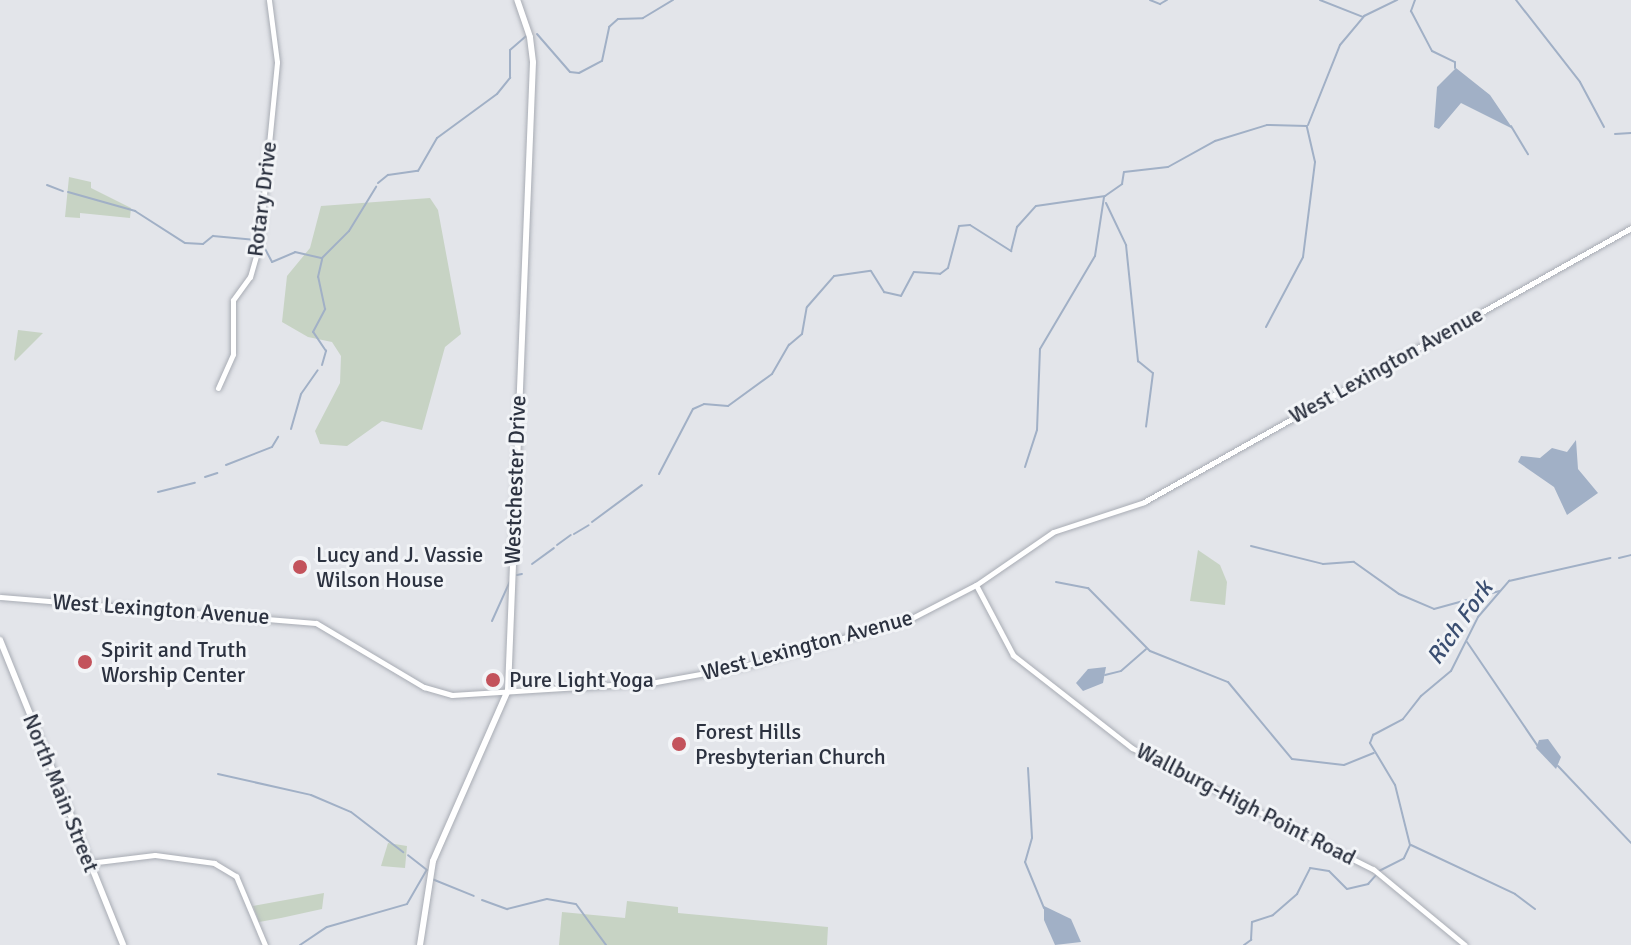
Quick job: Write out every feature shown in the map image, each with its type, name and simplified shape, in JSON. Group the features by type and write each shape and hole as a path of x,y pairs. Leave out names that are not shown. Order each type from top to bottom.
{"main road":[{"name":"Westchester Drive","path":"420,945 433,861 508,690 524,191 533,62 530,37 517,0"},
{"name":"North Main Street","path":"0,640 123,945"}],"street":[{"name":"Rotary Drive","path":"218,388 233,354 233,300 250,277 259,246 277,62 269,0"},
{"name":"West Lexington Avenue","path":"0,597 303,620 338,632 437,692 656,682 744,666 910,619 976,585 1048,535 1148,500 1631,228"},
{"name":"Wallburg-High Point Road","path":"976,585 1013,655 1132,748 1373,869 1465,945"},
{"path":"89,863 155,855 214,863 236,876 265,945"}],"green space":[{"path":"69,177 91,182 91,188 131,208 130,218 80,213 80,218 65,217"},
{"path":"430,198 438,210 461,334 445,347 422,430 382,421 347,446 320,444 315,431 340,383 341,356 332,342 308,337 282,322 287,276 310,248 321,206"},
{"path":"18,330 43,333 15,361 14,359"},
{"path":"1198,550 1220,565 1227,582 1225,605 1190,601"},
{"path":"388,843 407,846 405,868 381,866"},
{"path":"324,893 322,909 281,918 259,922 253,906"},
{"path":"627,901 678,907 678,913 828,927 827,945 559,945 562,912 625,918"}],"water":[{"path":"1456,68 1490,95 1513,129 1461,103 1439,129 1434,127 1437,87"},
{"path":"1576,440 1578,469 1598,493 1567,515 1554,487 1518,462 1521,456 1540,458 1552,448 1567,452"},
{"path":"1106,667 1103,683 1083,691 1076,683 1088,669"},
{"path":"1548,739 1561,757 1556,769 1536,748 1539,740"},
{"path":"1044,906 1071,919 1081,942 1055,945 1044,920"}],"waterway":[{"path":"537,34 570,72 579,73 602,61 609,27 618,19 643,18 673,0"},
{"path":"1150,0 1160,4 1167,0"},
{"path":"1320,0 1363,17"},
{"path":"1308,125 1340,45 1364,16 1397,0"},
{"path":"1415,0 1411,11 1432,51 1455,62 1455,68"},
{"path":"1516,0 1580,82 1604,127"},
{"path":"378,183 388,175 418,171 437,138 497,94 510,78 510,50 526,36"},
{"path":"659,474 693,409 704,404 728,406 772,374 789,345 802,334 807,307 834,276 871,271 884,292 901,296 914,272 940,274 948,268 959,226 970,225 1011,251 1017,227 1036,206 1105,196 1122,184 1124,172 1168,167 1215,141 1267,125 1307,126"},
{"path":"1511,126 1528,154"},
{"path":"1266,327 1303,257 1315,162 1307,127"},
{"path":"1615,134 1631,133"},
{"path":"47,185 63,191"},
{"path":"263,245 272,262 295,252 322,258 349,231 376,187"},
{"path":"68,192 135,211 185,243 203,244 213,236 257,240"},
{"path":"1025,467 1037,430 1040,349 1095,256 1104,197"},
{"path":"1106,203 1126,245 1138,361 1153,373 1146,427"},
{"path":"322,259 318,277 325,309 313,332 326,351 322,365"},
{"path":"291,429 301,394 318,370"},
{"path":"226,465 272,447 278,437"},
{"path":"205,477 217,473"},
{"path":"158,492 195,483"},
{"path":"592,522 642,485"},
{"path":"574,534 589,525"},
{"path":"557,545 571,535"},
{"path":"1251,546 1323,564 1354,562 1399,594 1434,609 1500,591"},
{"path":"532,564 554,548"},
{"name":"Rich Fork","path":"1619,558 1631,555"},
{"name":"Rich Fork","path":"1379,871 1404,858 1410,845 1395,785 1370,743 1373,735 1403,719 1421,696 1451,671 1478,617 1509,581 1610,558"},
{"path":"517,575 522,574"},
{"path":"492,621 511,579"},
{"path":"1056,582 1088,588 1150,651 1228,682 1292,759 1344,765 1374,753"},
{"path":"1467,642 1537,745"},
{"path":"1105,675 1121,671 1146,649"},
{"path":"1558,766 1631,843"},
{"path":"1028,768 1032,838 1025,862 1044,908"},
{"path":"218,774 311,795 351,812 403,852"},
{"path":"1411,845 1515,894 1535,909"},
{"path":"300,945 327,927 407,904 427,870 408,855"},
{"name":"Rich Fork","path":"1244,945 1251,940 1252,922 1273,915 1297,894 1310,868 1329,871 1347,889 1368,884 1376,875"},
{"path":"432,879 474,896"},
{"path":"482,900 507,909 547,899 576,904 606,945"}],"place":[{"name":"Lucy and J. Vassie Wilson House","path":"300,567"},
{"name":"Spirit and Truth Worship Center","path":"85,662"},
{"name":"Pure Light Yoga","path":"493,680"},
{"name":"Forest Hills Presbyterian Church","path":"679,744"}]}
